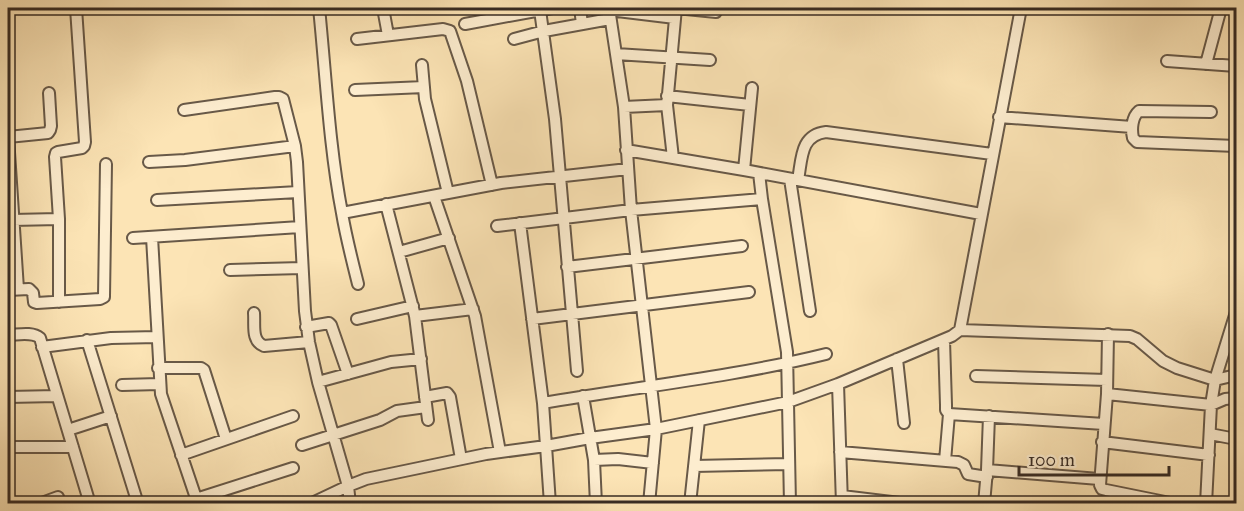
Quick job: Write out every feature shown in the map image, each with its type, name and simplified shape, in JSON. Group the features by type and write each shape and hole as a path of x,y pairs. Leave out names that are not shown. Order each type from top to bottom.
{"street":[{"path":"59,302 56,153 82,148 85,142 76,8"},
{"path":"320,8 342,213 358,284"},
{"path":"383,8 387,35"},
{"path":"580,8 582,24"},
{"path":"310,504 325,500 348,486 366,479 500,452 656,429 788,402 838,384 956,334 960,330 1021,8"},
{"path":"1206,64 1221,8"},
{"path":"465,24 499,12 546,9 544,31 555,119 577,371"},
{"path":"673,158 667,101 675,11"},
{"path":"610,12 624,107 631,210 656,429 649,504"},
{"path":"514,39 582,24 610,12 717,12"},
{"path":"357,39 443,29 450,31 467,81 492,185"},
{"path":"616,54 710,60"},
{"path":"1167,61 1236,66"},
{"path":"422,65 429,114 448,193"},
{"path":"355,90 424,87"},
{"path":"744,170 752,88"},
{"path":"49,93 51,126 48,133 8,137 13,289 31,290 34,302 37,303 104,297 106,164"},
{"path":"184,110 279,97 283,99 295,146 306,327 318,382 348,486 350,504"},
{"path":"624,107 667,101 750,105"},
{"path":"1211,112 1139,111 1132,127 1132,138 1137,142 1236,146"},
{"path":"999,117 1132,127"},
{"path":"810,311 794,179 806,142 819,132 826,132 992,154"},
{"path":"149,162 185,160 295,146"},
{"path":"626,150 981,214"},
{"path":"342,213 492,185 628,169"},
{"path":"759,173 787,352 790,504"},
{"path":"157,200 298,192"},
{"path":"434,196 473,309 500,452"},
{"path":"497,226 631,210 762,199"},
{"path":"386,204 414,311 428,420"},
{"path":"12,220 59,219"},
{"path":"520,223 543,403 550,504"},
{"path":"134,238 300,227"},
{"path":"152,237 159,384 197,501 293,468"},
{"path":"399,252 448,238"},
{"path":"567,267 742,246"},
{"path":"230,270 302,268"},
{"path":"532,319 749,292"},
{"path":"357,319 414,311 473,309"},
{"path":"1206,504 1211,405 1215,380 1236,312"},
{"path":"254,313 255,337 260,345 309,342"},
{"path":"306,327 329,323 331,325 348,374"},
{"path":"960,330 1130,336 1170,365 1215,380 1236,375"},
{"path":"1108,334 1107,394 1100,485 1102,489 1175,504"},
{"path":"8,335 37,335 40,338 90,504"},
{"path":"42,347 87,340 157,337"},
{"path":"87,340 138,504"},
{"path":"944,340 945,405 949,414 945,461"},
{"path":"543,403 651,387 826,354"},
{"path":"318,382 391,362 421,359"},
{"path":"897,359 904,423"},
{"path":"159,368 201,368 204,370 226,439"},
{"path":"976,376 1107,380"},
{"path":"122,385 159,384"},
{"path":"838,384 842,500 908,504"},
{"path":"302,445 381,420 397,411 447,393 450,397 461,459"},
{"path":"1107,394 1211,405 1225,399 1236,398"},
{"path":"8,397 57,396"},
{"path":"583,396 594,460 596,504"},
{"path":"949,414 1104,424"},
{"path":"68,430 111,416"},
{"path":"181,455 293,416"},
{"path":"984,504 989,416"},
{"path":"690,504 699,420"},
{"path":"1210,434 1236,439"},
{"path":"1102,442 1209,456"},
{"path":"8,447 73,447"},
{"path":"840,452 962,463 968,474 1100,479"},
{"path":"594,460 618,459 653,464"},
{"path":"694,466 789,464"},
{"path":"39,504 58,498"}]}
